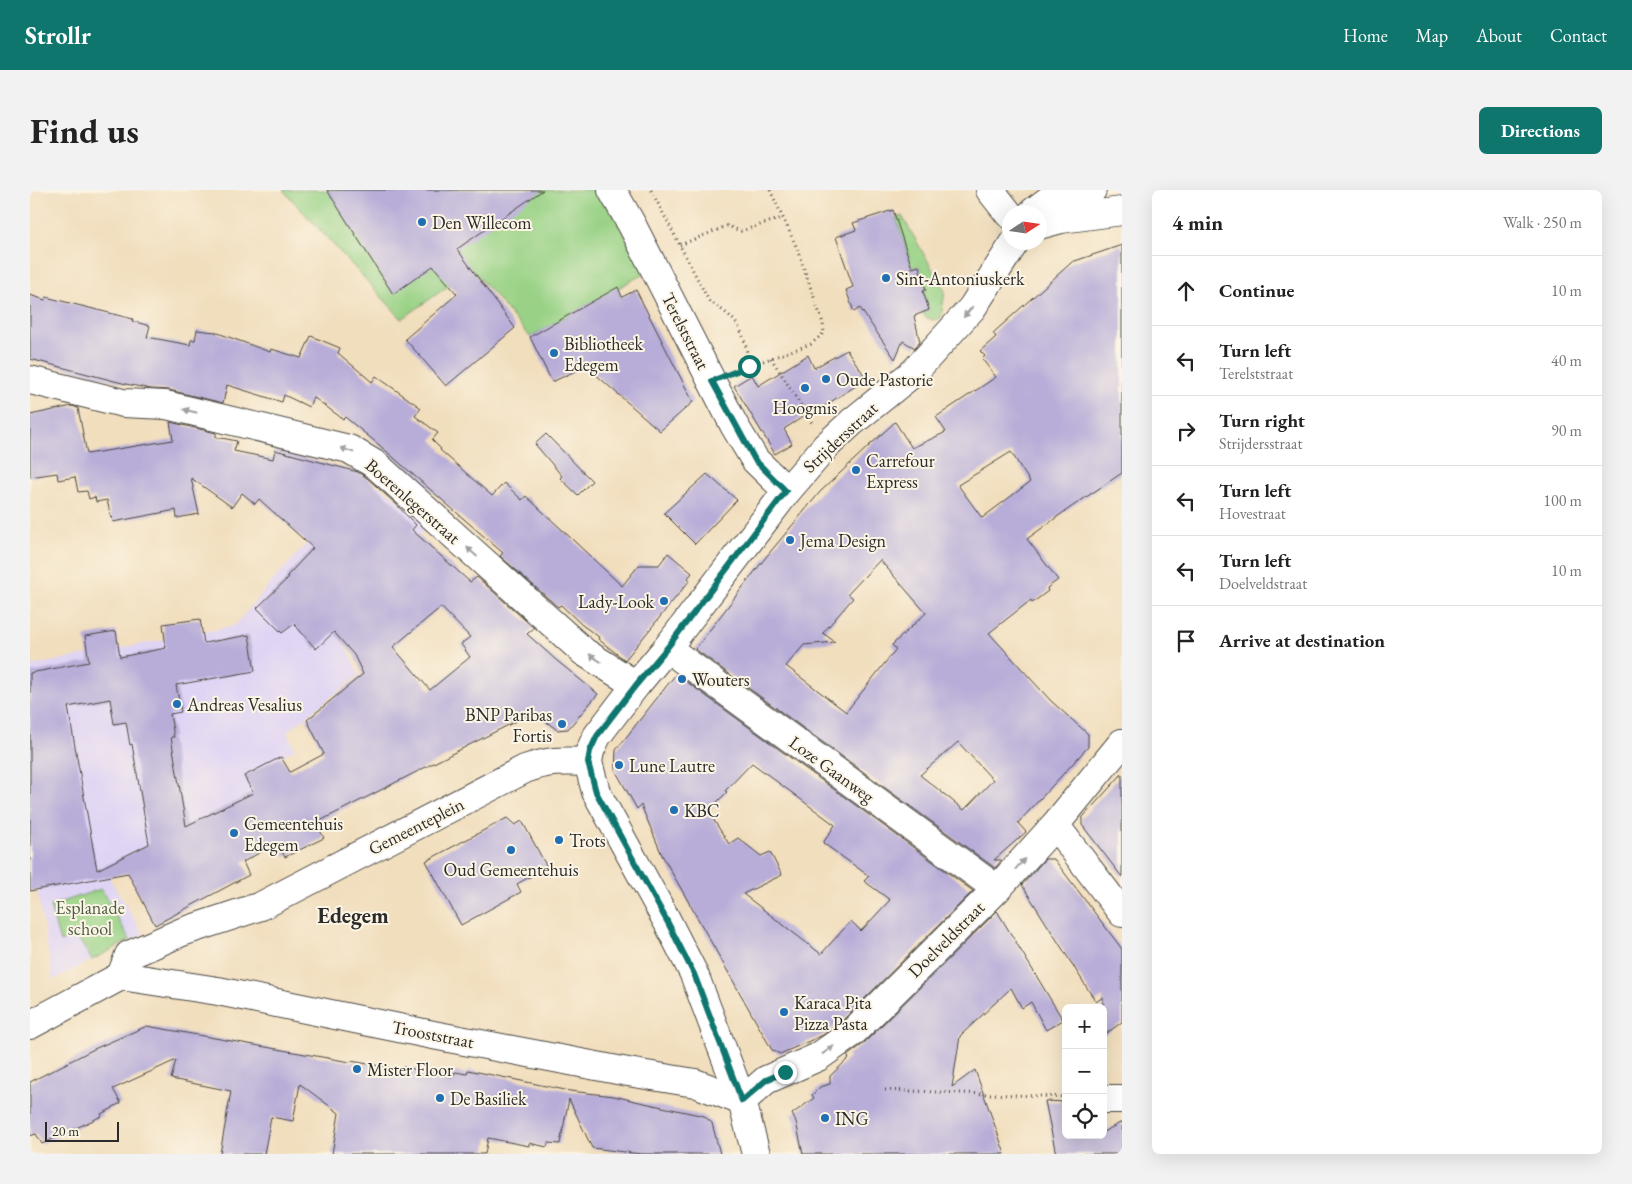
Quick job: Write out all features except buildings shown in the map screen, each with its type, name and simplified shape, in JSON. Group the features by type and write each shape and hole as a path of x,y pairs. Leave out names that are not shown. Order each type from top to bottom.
{"street":[{"name":"Terelststraat","path":"612,190 637,233 712,381 755,460 786,491"},
{"path":"990,190 1002,205"},
{"path":"1052,207 1092,190"},
{"path":"1099,190 1122,203"},
{"path":"1052,207 1122,211"},
{"name":"Strijdersstraat","path":"588,762 590,751 597,736 667,648 786,491 826,446 852,422 914,372 972,308 1010,250"},
{"name":"Boerenlegerstraat","path":"30,380 123,403 166,405 349,449 376,464 584,652 636,685"},
{"name":"Loze Gaanweg","path":"667,648 996,889"},
{"name":"Doelveldstraat","path":"742,1101 766,1080 818,1057 852,1033 996,889 1055,825 1122,743"},
{"name":"Gemeenteplein","path":"121,976 129,954 182,932 261,906 525,769 540,763 556,760 588,762"},
{"path":"588,762 596,792 694,974 742,1101 756,1154"},
{"path":"1055,825 1122,913"},
{"path":"30,1025 121,976"},
{"name":"Trooststraat","path":"121,976 218,991 461,1040 695,1083 742,1101"},
{"path":"1107,1099 1122,1099"}],"path":[{"path":"651,190 709,301 738,324 746,344 749,366"},
{"path":"712,381 811,344 824,333 823,323 802,263 770,190"},
{"path":"680,245 727,226 741,231 782,218"},
{"path":"771,358 826,446"},
{"path":"885,1090 1062,1097"}],"shaded area":[{"name":"Andreas Vesalius","path":"359,474 390,494 428,526 368,587 381,600 340,639 350,654 359,675 287,732 295,749 244,776 253,793 121,858 104,869 143,934 53,980 30,849 30,666 234,626 324,525"}],"green space":[{"path":"283,190 600,190 645,273 530,337 472,269 402,319"},
{"path":"902,216 945,291 941,318 933,320 925,317 923,312 929,310 923,291 926,290 919,266 912,268 896,218"},
{"name":"Esplanade school","path":"101,889 130,940 92,960 76,935 60,942 50,906"}],"place":[{"name":"Den Willecom","path":"422,222"},
{"name":"Sint-Antoniuskerk","path":"886,278"},
{"name":"Bibliotheek Edegem","path":"554,353"},
{"name":"Oude Pastorie","path":"826,379"},
{"name":"Hoogmis","path":"805,388"},
{"name":"Carrefour Express","path":"856,470"},
{"name":"Jema Design","path":"790,540"},
{"name":"Lady-Look","path":"664,601"},
{"name":"Wouters","path":"682,679"},
{"name":"Andreas Vesalius","path":"177,704"},
{"name":"BNP Paribas Fortis","path":"562,724"},
{"name":"Lune Lautre","path":"619,765"},
{"name":"KBC","path":"674,810"},
{"name":"Gemeentehuis Edegem","path":"234,833"},
{"name":"Trots","path":"559,840"},
{"name":"Oud Gemeentehuis","path":"511,850"},
{"name":"Karaca Pita Pizza Pasta","path":"784,1012"},
{"name":"Mister Floor","path":"357,1069"},
{"name":"De Basiliek","path":"440,1098"},
{"name":"ING","path":"825,1118"}],"district":[{"name":"Edegem","path":"353,915"}],"route":[{"path":"749,366 712,381 734,425 755,460 786,491 667,648 597,736 590,751 588,762 596,792 694,974 742,1101 766,1080 785,1072"}]}
